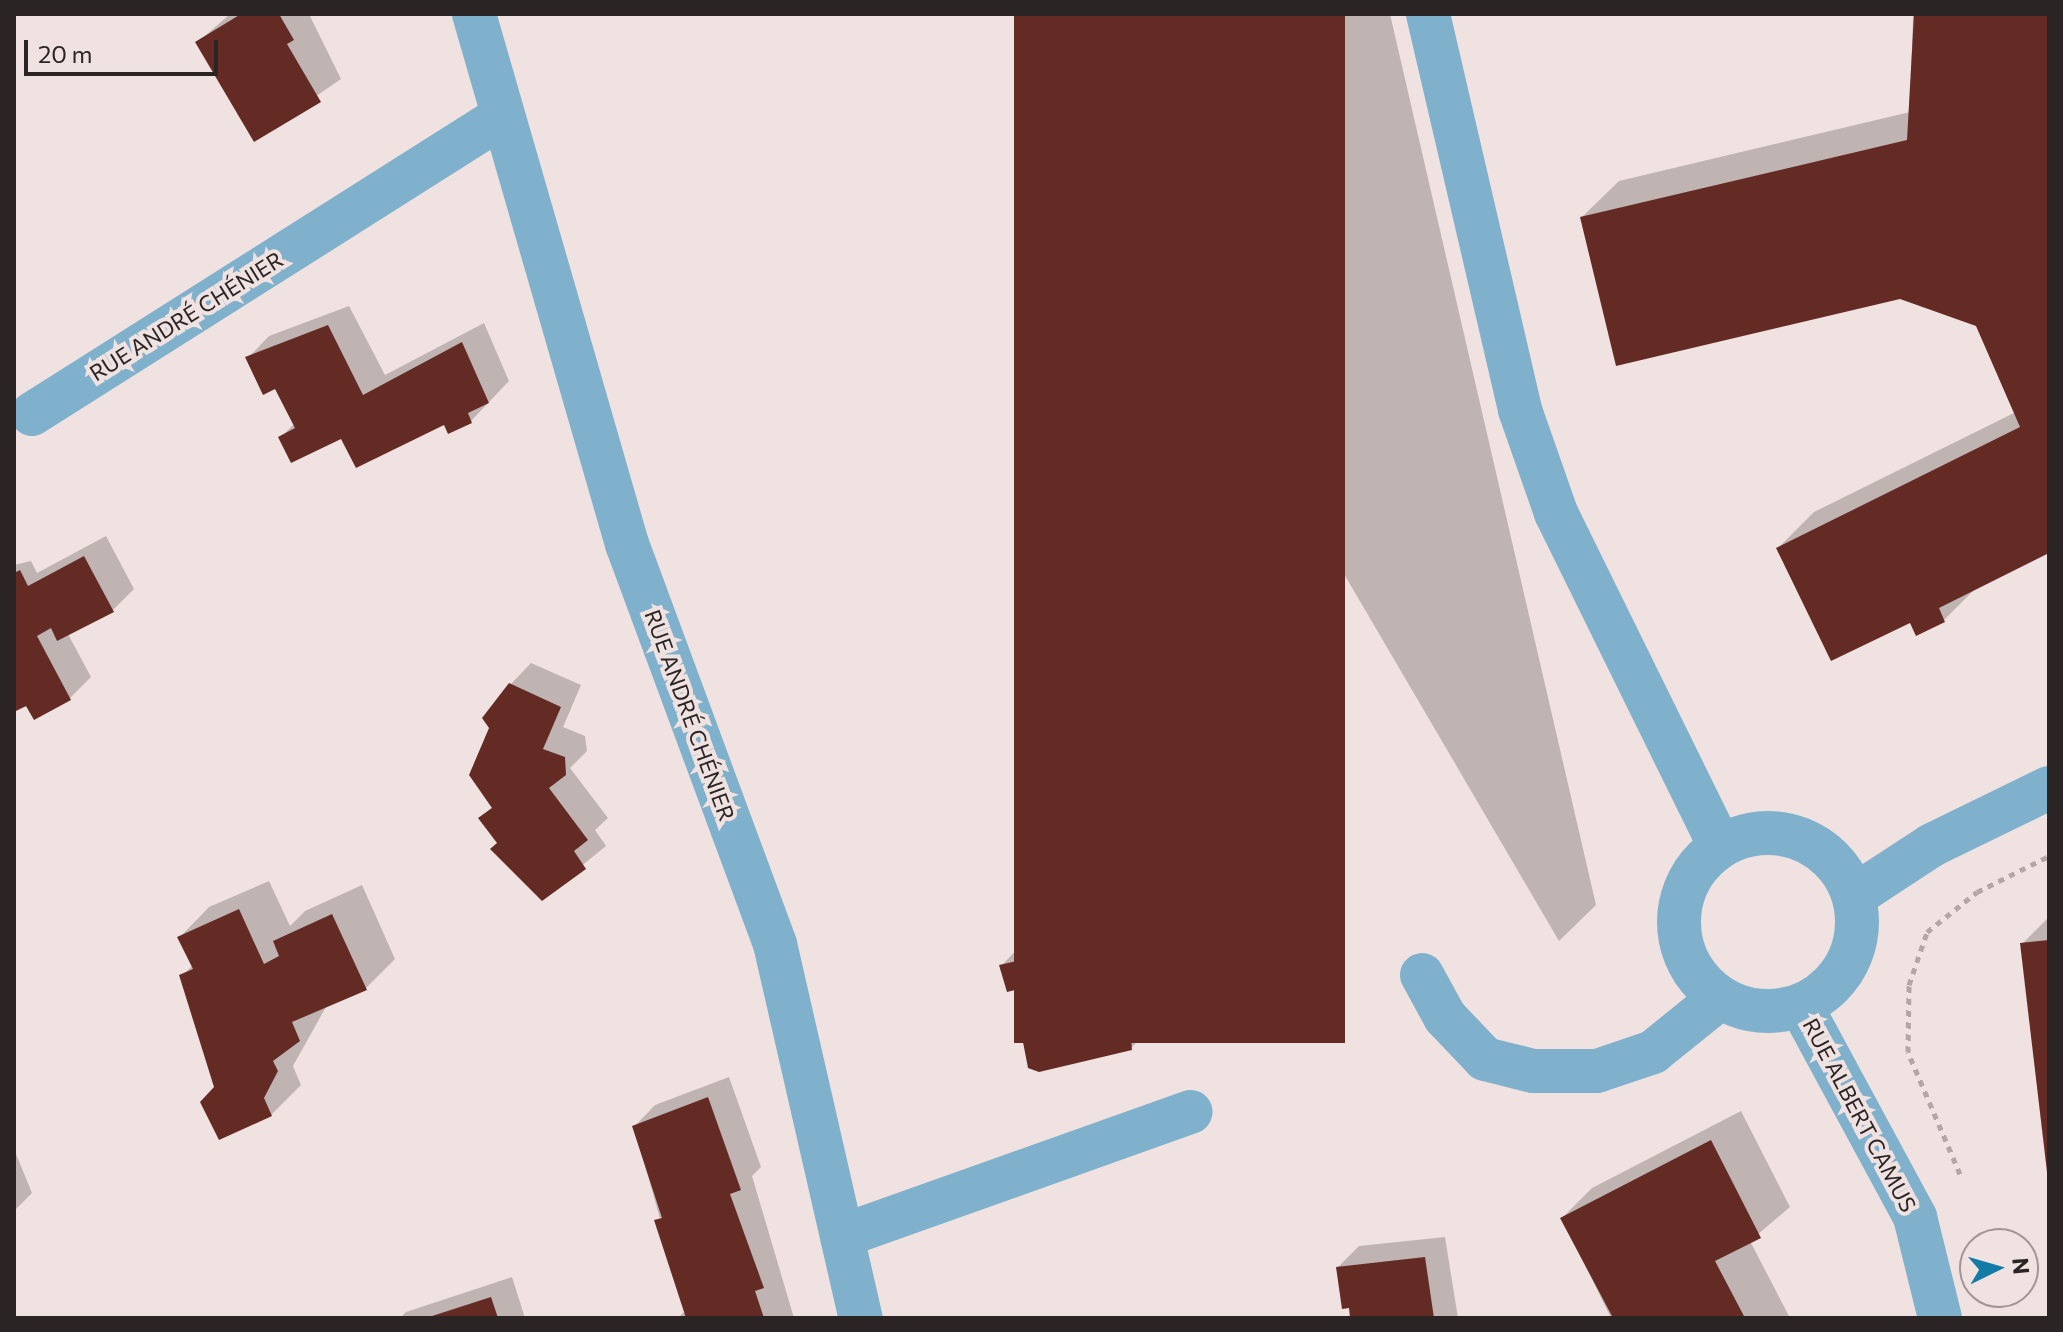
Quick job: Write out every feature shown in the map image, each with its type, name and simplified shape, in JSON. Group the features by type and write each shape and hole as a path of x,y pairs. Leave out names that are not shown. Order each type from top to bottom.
{"street":[{"name":"RUE ANDRÉ CHÉNIER","path":"474,14 627,544 775,944 861,1318"},
{"path":"1428,14 1520,410 1541,469 1720,846"},
{"name":"RUE ANDRÉ CHÉNIER","path":"32,414 503,116"},
{"path":"1854,896 1932,845 2049,788"},
{"path":"1764,832 1799,838 1829,856 1854,896 1858,918 1849,961 1837,980 1801,1006 1759,1011 1720,998 1685,957 1679,922 1694,871 1720,846 1764,832"},
{"path":"1422,975 1445,1017 1485,1059 1533,1071 1597,1071 1653,1052 1720,998"},
{"name":"RUE ALBERT CAMUS","path":"1801,1006 1915,1217 1940,1318"},
{"path":"842,1236 1191,1112"}],"path":[{"path":"1964,1187 1908,1052 1909,985 1927,932 1977,892 2049,856"}],"building":[{"path":"241,14 279,14 294,40 287,44 321,102 254,142 195,42"},
{"path":"1014,14 1345,14 1345,1043 1014,1043"},
{"path":"1914,14 2049,14 2049,553 1939,608 1945,622 1916,636 1910,623 1831,661 1776,548 2020,427 1976,326 1900,299 1616,366 1580,217 1907,140"},
{"path":"328,325 363,395 462,342 489,403 468,413 472,423 448,434 444,425 356,468 341,439 291,463 278,437 295,428 275,389 263,395 245,357"},
{"path":"84,556 114,612 57,641 51,628 37,636 71,700 34,720 26,706 14,712 14,573 20,570 28,586"},
{"path":"509,683 561,707 543,749 565,757 566,775 549,788 588,840 574,851 586,869 542,901 490,849 497,843 478,818 492,808 469,775 489,728 482,718"},
{"path":"239,909 264,964 279,956 273,941 332,914 367,990 292,1022 300,1041 273,1061 278,1071 264,1098 272,1116 219,1140 200,1102 214,1087 179,975 193,969 177,937"},
{"path":"2049,940 2049,1172 2047,1172 2020,943"},
{"path":"1099,942 1109,988 1126,983 1132,1050 1039,1072 1028,1068 1023,1042 1040,1038 1027,987 1007,992 999,965"},
{"path":"708,1097 741,1190 730,1194 764,1288 755,1291 764,1318 686,1318 654,1220 662,1218 632,1126"},
{"path":"1711,1140 1761,1238 1715,1261 1745,1318 1613,1318 1560,1218"},
{"path":"1425,1257 1434,1318 1350,1318 1349,1308 1342,1309 1336,1267"},
{"path":"491,1297 498,1318 429,1317"}]}
